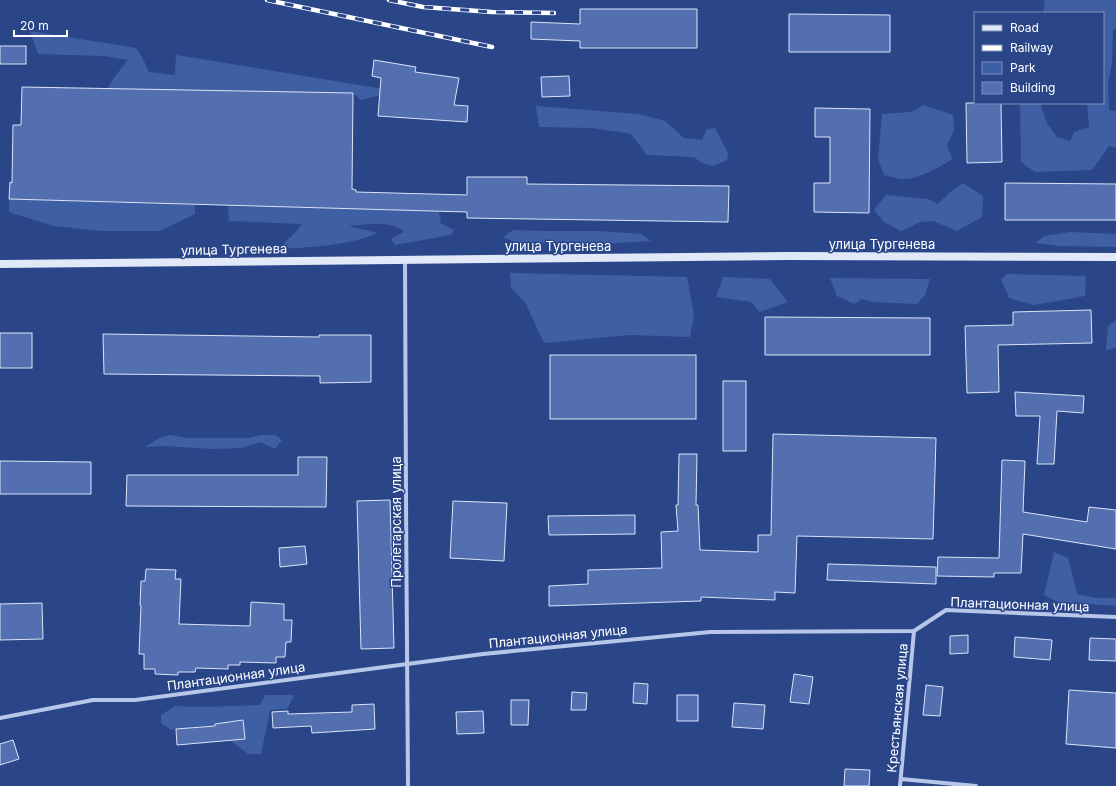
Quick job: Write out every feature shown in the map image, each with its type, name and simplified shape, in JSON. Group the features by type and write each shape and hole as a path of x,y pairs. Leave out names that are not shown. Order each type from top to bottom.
{"main road":[{"name":"улица Тургенева","path":"0,264 787,256 1116,257"}],"street":[{"name":"Пролетарская улица","path":"405,259 408,786"},
{"name":"Плантационная улица","path":"0,718 93,700 135,700 483,654 710,632 914,632 946,610 1116,618"},
{"name":"Крестьянская улица","path":"900,786 914,632"},
{"path":"901,779 976,786"}],"green space":[{"path":"1043,0 1116,0 1116,28 1113,30 1112,63 1108,83 1109,110 1116,111 1116,148 1109,146 1092,170 1035,172 1021,162 1020,104 1040,104 1047,123 1057,137 1070,141 1074,132 1089,127 1087,104 1104,104 1104,12 1043,12 1045,1"},
{"path":"30,31 136,48 149,72 175,75 176,55 396,91 361,100 353,93 107,89 128,60 104,56 38,54"},
{"path":"924,105 953,115 954,130 947,146 953,159 928,173 914,178 900,179 884,175 878,159 882,114 911,112"},
{"path":"536,106 638,114 665,121 684,138 702,140 707,129 715,128 728,153 727,160 713,166 702,163 694,157 647,155 631,134 593,128 539,127"},
{"path":"963,183 983,196 982,217 957,231 933,221 920,222 901,231 884,222 874,210 886,195 928,199 938,204 949,193"},
{"path":"9,199 195,205 195,214 160,231 102,231 54,226 9,212"},
{"path":"228,206 438,211 441,219 440,223 454,230 451,235 395,245 391,239 404,232 392,225 370,224 348,226 378,233 354,241 342,243 279,249 302,224 229,221"},
{"path":"513,230 598,231 642,234 651,241 602,244 555,242 518,244 503,237"},
{"path":"1070,232 1116,234 1116,247 1060,246 1035,243 1045,236"},
{"path":"510,273 687,277 694,315 690,337 630,335 544,343 525,302 511,288"},
{"path":"1007,274 1086,276 1085,296 1034,305 1009,298 1001,279"},
{"path":"723,277 770,279 788,302 760,312 751,302 716,297"},
{"path":"830,278 930,279 925,295 917,304 873,302 862,299 854,304 837,296"},
{"path":"1116,320 1116,348 1106,350 1108,326"},
{"path":"170,435 187,438 249,438 261,435 275,435 282,440 275,449 260,442 242,448 213,449 165,446 145,447 159,438"},
{"path":"1054,552 1068,558 1077,594 1096,598 1116,598 1116,606 1058,602 1044,595"},
{"path":"265,695 294,695 287,709 270,710 261,754 248,754 213,727 205,726 171,730 161,723 161,715 175,706 200,707 260,705"}],"building":[{"path":"580,9 697,9 697,48 580,48 580,41 531,39 531,22 580,24"},
{"path":"789,14 890,15 890,52 789,52"},
{"path":"0,46 26,46 26,64 0,64"},
{"path":"374,60 416,67 415,72 459,78 454,105 468,106 467,122 378,116 381,78 372,76"},
{"path":"569,76 570,96 542,97 541,77"},
{"path":"22,87 353,93 352,189 356,190 356,192 467,195 467,177 527,177 527,184 729,186 728,222 467,218 467,212 9,199 10,182 12,183 13,125 21,125"},
{"path":"966,103 1001,104 1002,162 967,163"},
{"path":"815,108 870,109 869,213 814,212 814,183 830,183 830,137 815,137"},
{"path":"1005,183 1116,184 1116,220 1005,220"},
{"path":"1091,310 1092,343 998,345 999,392 967,393 965,326 1013,325 1013,312"},
{"path":"765,317 930,318 930,355 765,355"},
{"path":"0,333 32,333 32,368 0,368"},
{"path":"103,334 319,337 319,335 371,335 371,382 320,383 320,376 104,374"},
{"path":"550,355 696,355 696,419 550,419"},
{"path":"723,381 746,381 746,451 723,451"},
{"path":"1015,392 1084,396 1083,413 1057,411 1054,464 1037,464 1040,416 1016,416"},
{"path":"773,434 936,438 933,539 797,536 795,593 775,592 775,600 701,597 701,601 549,606 549,586 588,584 588,570 662,568 661,532 678,531 676,505 678,505 679,454 697,454 696,505 698,505 700,550 758,552 758,535 771,535"},
{"path":"298,457 327,457 326,507 126,506 127,475 298,475"},
{"path":"1002,460 1025,461 1023,512 1087,522 1089,507 1116,510 1116,549 1023,534 1021,573 994,573 994,577 937,576 938,557 999,558"},
{"path":"0,461 91,462 91,494 0,494"},
{"path":"390,500 394,648 361,649 357,501"},
{"path":"453,501 507,503 504,561 450,558"},
{"path":"635,515 635,534 549,535 548,516"},
{"path":"305,546 307,564 280,567 279,548"},
{"path":"828,564 936,567 936,584 827,580"},
{"path":"146,569 176,570 175,579 181,579 179,624 250,626 251,602 284,604 284,620 292,620 291,642 286,642 285,657 276,657 276,663 240,662 240,665 228,665 228,669 196,668 195,672 178,672 178,675 155,674 155,669 144,669 144,654 139,654 141,581 145,581"},
{"path":"42,603 43,639 0,640 0,604"},
{"path":"968,635 968,653 950,654 950,636"},
{"path":"1015,637 1052,640 1050,660 1014,657"},
{"path":"1090,638 1116,639 1116,661 1089,660"},
{"path":"794,674 813,677 809,704 790,702"},
{"path":"634,683 648,684 647,704 633,703"},
{"path":"926,685 943,687 940,716 923,715"},
{"path":"1069,690 1116,693 1116,748 1066,744"},
{"path":"572,692 587,693 586,710 571,710"},
{"path":"677,695 698,695 698,721 677,721"},
{"path":"511,700 529,700 528,725 511,725"},
{"path":"734,703 765,705 763,729 732,727"},
{"path":"374,704 375,729 312,733 311,726 273,728 272,712 288,711 288,714 352,712 352,705"},
{"path":"483,711 484,733 457,734 456,712"},
{"path":"243,720 245,739 177,745 176,729 215,726 215,724"},
{"path":"13,740 19,759 0,765 0,744"},
{"path":"845,769 870,770 869,786 844,786"}],"railway":[{"path":"267,0 492,47"},
{"path":"389,0 423,7 492,12 554,13"}]}
